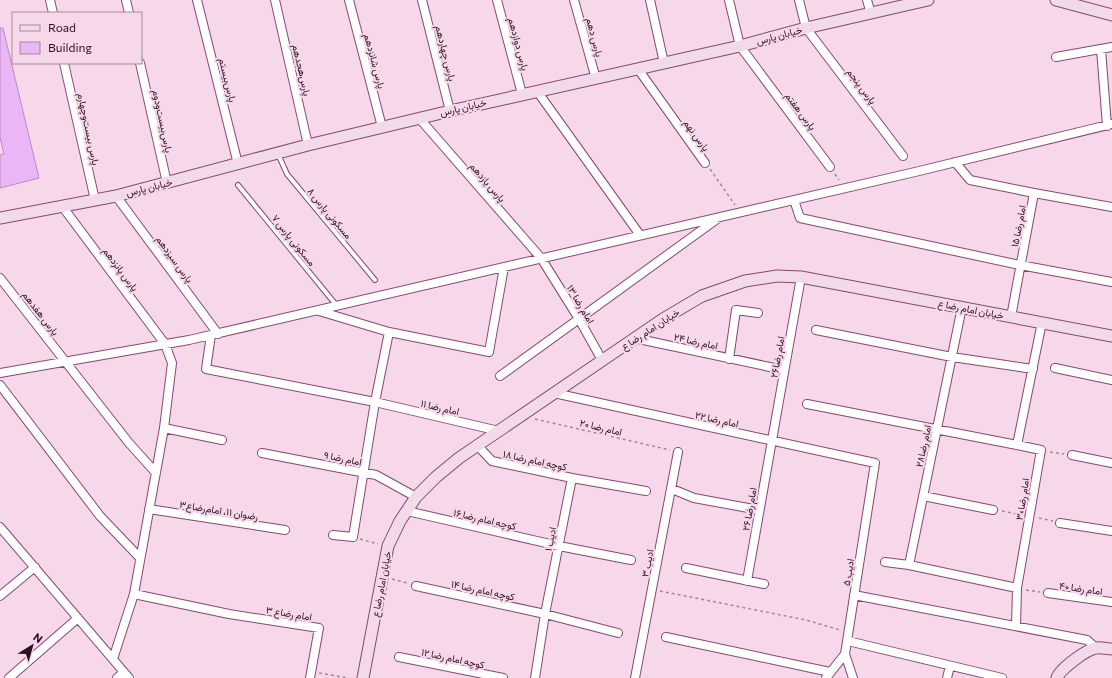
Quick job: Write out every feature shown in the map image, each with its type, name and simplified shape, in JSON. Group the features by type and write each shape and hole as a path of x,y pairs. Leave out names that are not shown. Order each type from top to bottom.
{"main road":[{"name":"خیابان پارس","path":"0,218 116,196 308,145 419,118 740,46 806,28 928,0"},
{"path":"1056,0 1112,15"},
{"name":"خیابان امام رضا ع","path":"363,678 388,546 416,497 447,468 478,445 634,338 702,296 745,281 777,276 802,277 1112,336"},
{"path":"1057,678 1058,675 1070,663 1096,648 1112,649"}],"street":[{"path":"50,0 53,12"},
{"path":"126,0 129,12"},
{"name":"پارس‌بیستم","path":"197,0 238,164"},
{"name":"پارس‌‌هجدهم","path":"276,0 308,145"},
{"name":"پارس‌‌ شانزدهم","path":"349,0 382,127"},
{"name":"پارس‌‌ چهاردهم","path":"422,0 450,111"},
{"name":"پارس‌‌ دوازدهم","path":"497,0 522,94"},
{"name":"پارس‌‌ دهم","path":"574,0 596,79"},
{"path":"650,0 664,63"},
{"path":"729,0 740,46"},
{"path":"799,0 806,28"},
{"path":"867,0 871,14"},
{"name":"پارس‌‌ پنجم","path":"806,28 903,156"},
{"name":"پارس‌‌ هفتم","path":"740,46 830,167"},
{"path":"1056,57 1112,47"},
{"path":"0,373 214,334 794,200 1109,125 1101,49"},
{"name":"پارس بیست‌وچهارم","path":"64,64 94,200"},
{"name":"پارس‌بیست‌و‌دوم","path":"140,64 167,183"},
{"name":"پارس‌‌ نهم","path":"638,69 705,163"},
{"path":"537,91 640,235"},
{"name":"پارس‌‌ یازدهم","path":"419,118 541,258"},
{"path":"955,162 970,180 1034,193"},
{"name":"۱۵ امام رضا","path":"1011,316 1034,193 1112,207"},
{"name":"پارس‌ سیزدهم","path":"116,196 214,334"},
{"path":"794,200 800,218 1020,265 1112,282"},
{"name":"پارس‌ پانزدهم","path":"62,206 165,344 172,363 164,428 134,594 113,659"},
{"path":"500,376 719,217"},
{"name":"امام رضا ۱۳","path":"541,258 579,319 602,360"},
{"path":"317,310 389,332 489,352 504,267"},
{"name":"امام رضا۲۶","path":"771,441 802,277"},
{"name":"پارس‌ هفدهم","path":"0,278 129,443 156,473"},
{"name":"امام رضا۲۸","path":"909,565 962,307"},
{"name":"امام رضا ۲۴","path":"729,359 736,310 758,312"},
{"path":"1017,445 1042,322"},
{"path":"816,330 952,357 1033,369"},
{"path":"333,535 353,537 375,402 389,332"},
{"name":"امام رضا ۱۱","path":"214,334 206,369 375,402 499,431"},
{"name":"امام رضا ۲۴","path":"634,338 784,370"},
{"path":"1055,368 1112,380"},
{"path":"0,385 100,516 140,558"},
{"name":"امام رضا ۲۲","path":"554,393 875,463"},
{"path":"807,404 1041,450"},
{"path":"164,428 222,440"},
{"name":"امام رضا ۲۶","path":"747,581 771,441"},
{"name":"کوچه امام رضا ۱۸","path":"478,445 492,461 572,478"},
{"name":"امام رضا۳۰","path":"1016,626 1017,588 1041,450"},
{"name":"ادیب ۳","path":"636,678 678,452"},
{"name":"امام رضا ۹","path":"262,453 376,475 416,497"},
{"path":"1072,456 1112,463"},
{"name":"ادیب ۵","path":"828,675 845,654 848,641 875,463"},
{"path":"572,478 646,491"},
{"name":"ادیب ۱","path":"535,678 545,614 572,478"},
{"path":"672,489 694,498 759,510"},
{"path":"923,496 994,510"},
{"name":"رضوان ۱۱، امام‌رضا‌ع‌۳","path":"149,509 285,530"},
{"name":"کوچه امام رضا ۱۶","path":"407,511 559,546 631,560"},
{"path":"1060,523 1112,531"},
{"path":"0,527 127,675 117,678"},
{"path":"885,562 909,565 1017,588"},
{"path":"0,596 35,567"},
{"path":"686,568 764,584"},
{"name":"کوچه امام رضا ۱۴","path":"416,586 545,614 618,633"},
{"name":"امام رضا ۴۰","path":"1048,593 1112,602"},
{"name":"امام رضا‌ع ۳","path":"134,594 229,614 319,628 310,675"},
{"path":"854,595 1087,640 1096,648"},
{"path":"9,678 78,618"},
{"path":"666,637 828,675"},
{"path":"848,641 1002,678"},
{"path":"845,654 853,678"},
{"name":"کوچه امام رضا ۱۲","path":"399,657 503,678"},
{"path":"947,678 950,666"}],"lane":[{"name":"مسکونی پارس ۸","path":"278,153 287,174 375,280"},
{"name":"مسکونی ‌پارس ۷","path":"238,185 337,306"}],"path":[{"name":"پارس‌‌ نهم","path":"705,163 740,212"},
{"path":"830,167 844,188"},
{"name":"امام رضا ۲۰","path":"521,415 678,452"},
{"path":"1041,450 1072,456"},
{"path":"353,537 388,546"},
{"path":"382,576 416,586"},
{"path":"1017,588 1048,593"},
{"path":"653,589 806,620 841,630 848,641"},
{"path":"310,675 349,678"}],"building":[{"path":"0,28 3,28 39,178 0,188 0,155 4,154 0,137"}]}
